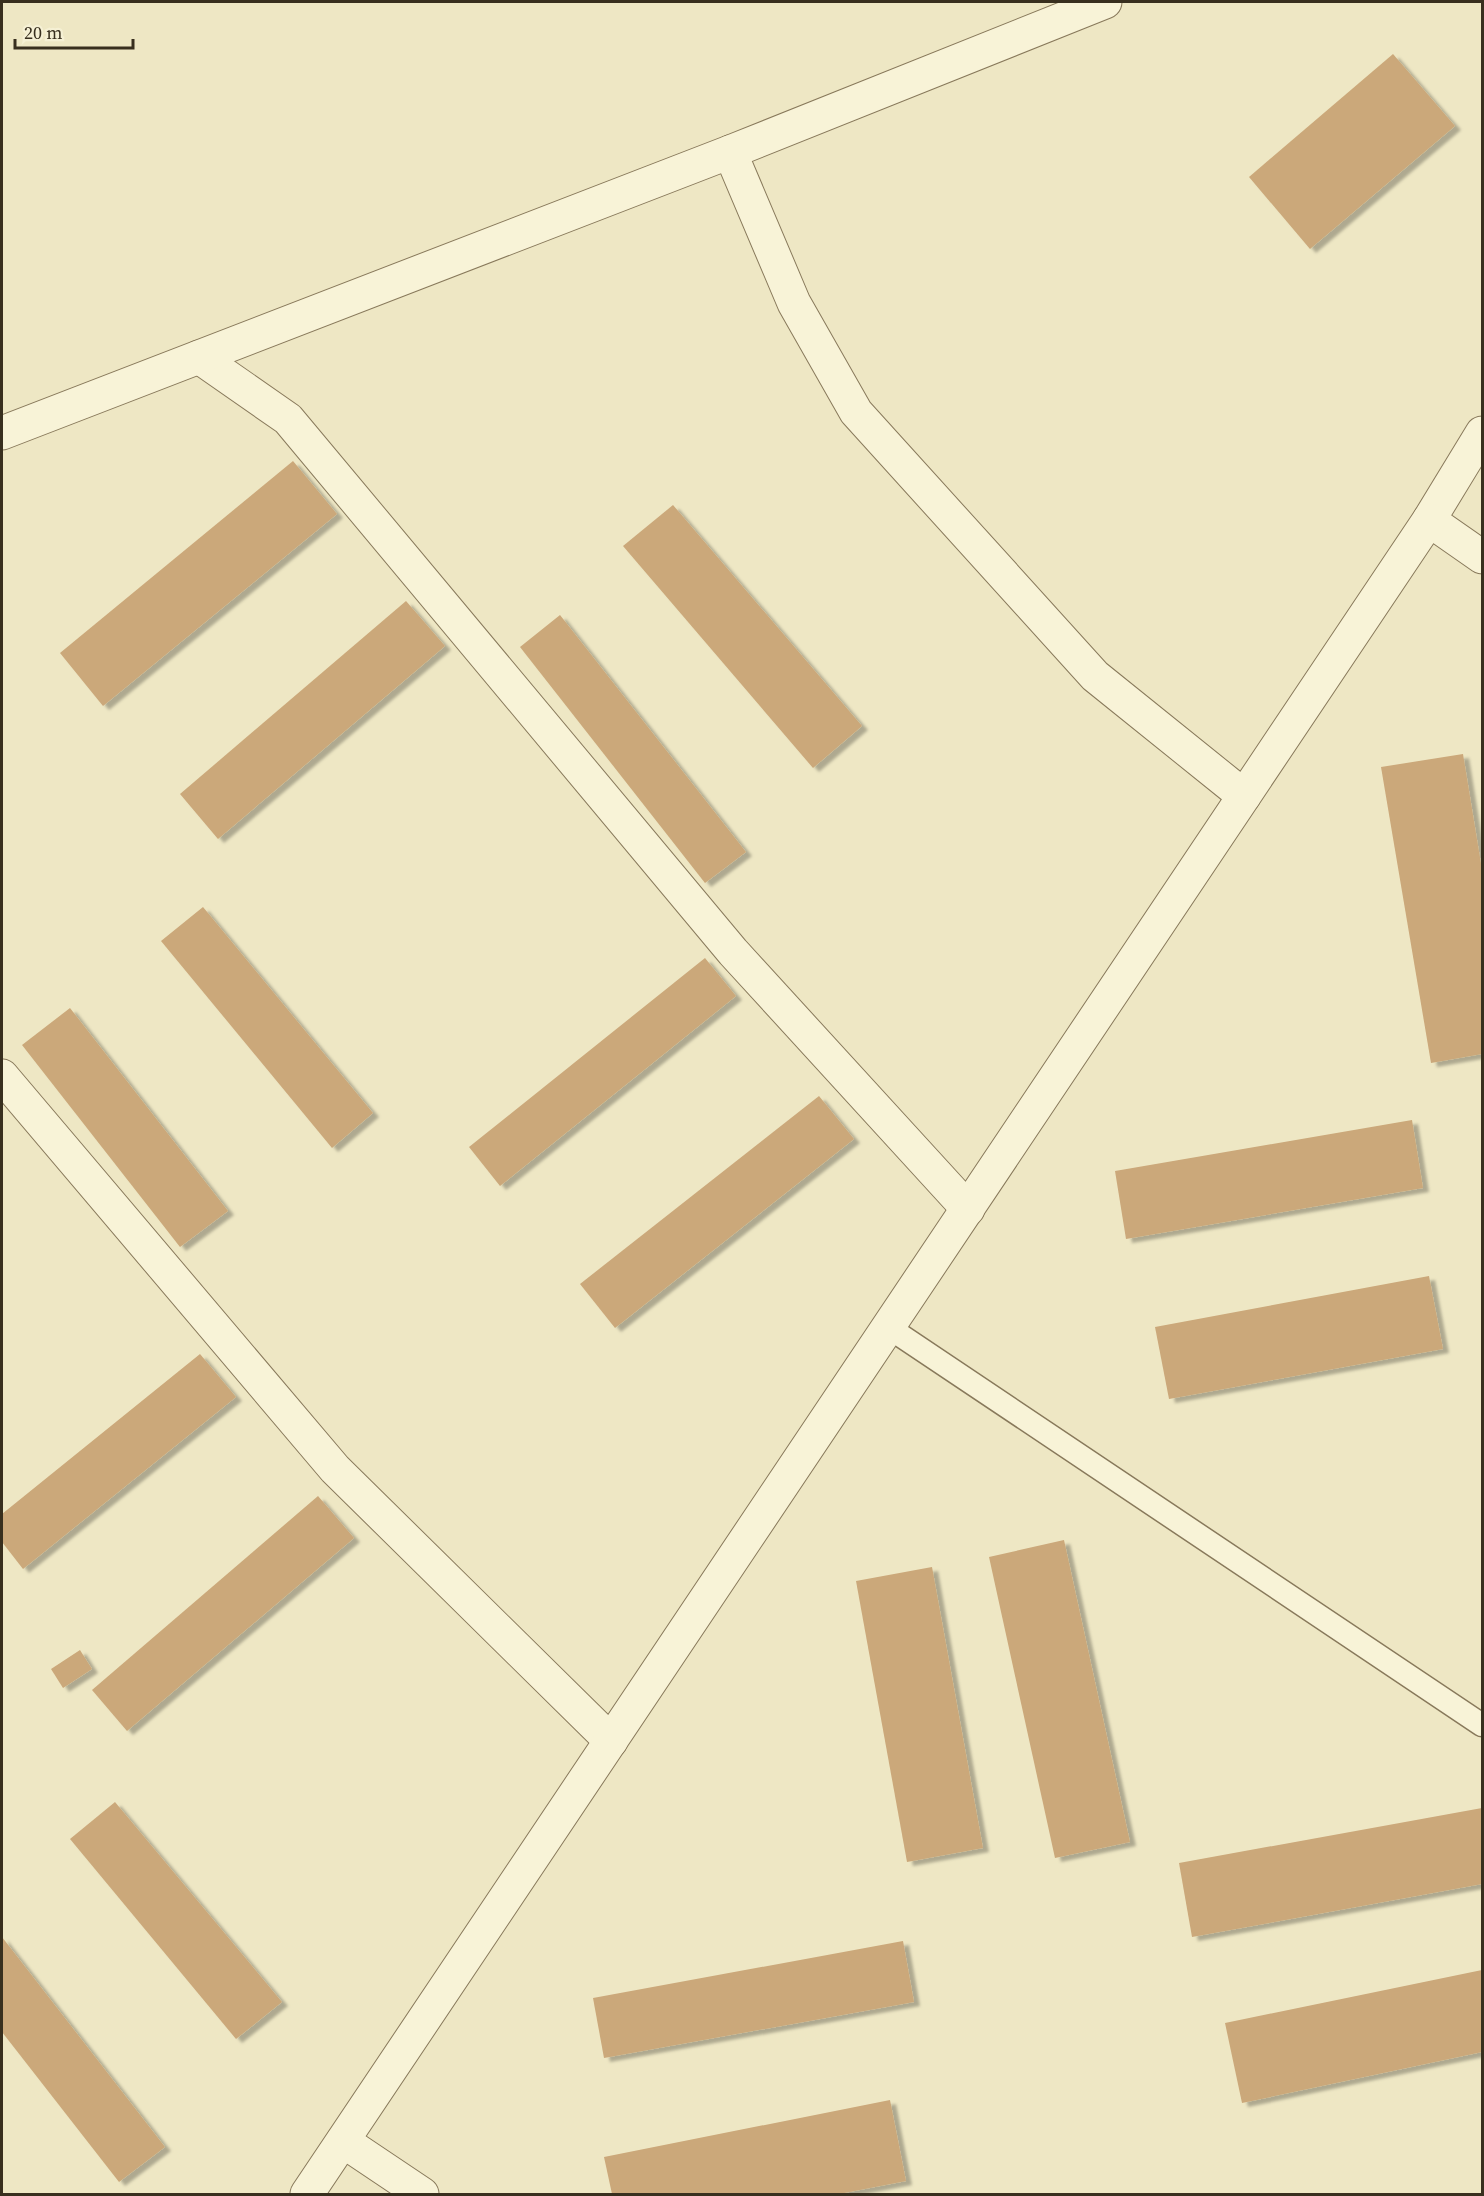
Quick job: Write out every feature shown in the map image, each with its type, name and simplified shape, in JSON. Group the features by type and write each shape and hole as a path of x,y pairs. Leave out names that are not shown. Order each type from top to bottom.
{"street":[{"path":"2,433 730,152 1105,2"},
{"path":"730,152 794,303 856,412 1095,676 1244,796"},
{"path":"199,357 288,419 733,952 968,1209"},
{"path":"307,2194 1429,520 1482,433"},
{"path":"1429,520 1482,557"},
{"path":"2,1076 335,1469 611,1741"},
{"path":"343,2140 422,2194"}],"lane":[{"path":"888,1327 1482,1725"}],"building":[{"path":"1393,54 1455,126 1310,249 1249,177"},
{"path":"293,461 337,514 103,706 60,653"},
{"path":"673,505 862,726 813,768 623,546"},
{"path":"406,601 445,646 218,839 180,794"},
{"path":"560,615 746,852 705,883 520,647"},
{"path":"1463,754 1482,870 1482,1054 1431,1063 1381,767"},
{"path":"203,907 373,1113 332,1148 161,941"},
{"path":"705,958 736,996 500,1186 469,1147"},
{"path":"70,1008 228,1211 180,1247 22,1045"},
{"path":"819,1096 854,1139 615,1328 580,1284"},
{"path":"1412,1120 1423,1188 1126,1239 1115,1171"},
{"path":"1429,1276 1443,1349 1169,1399 1155,1327"},
{"path":"200,1354 236,1397 23,1569 2,1542 2,1514"},
{"path":"318,1496 354,1538 127,1731 92,1690"},
{"path":"1064,1540 1130,1842 1055,1858 989,1557"},
{"path":"932,1567 983,1848 907,1862 856,1581"},
{"path":"80,1650 92,1669 63,1688 51,1669"},
{"path":"115,1802 282,2002 236,2039 70,1839"},
{"path":"1482,1808 1482,1884 1192,1937 1179,1863"},
{"path":"2,1937 165,2147 119,2182 2,2032"},
{"path":"903,1941 914,2002 604,2058 593,1998"},
{"path":"1482,1970 1482,2052 1242,2103 1225,2023"},
{"path":"890,2100 906,2181 839,2194 612,2194 604,2157"}]}
